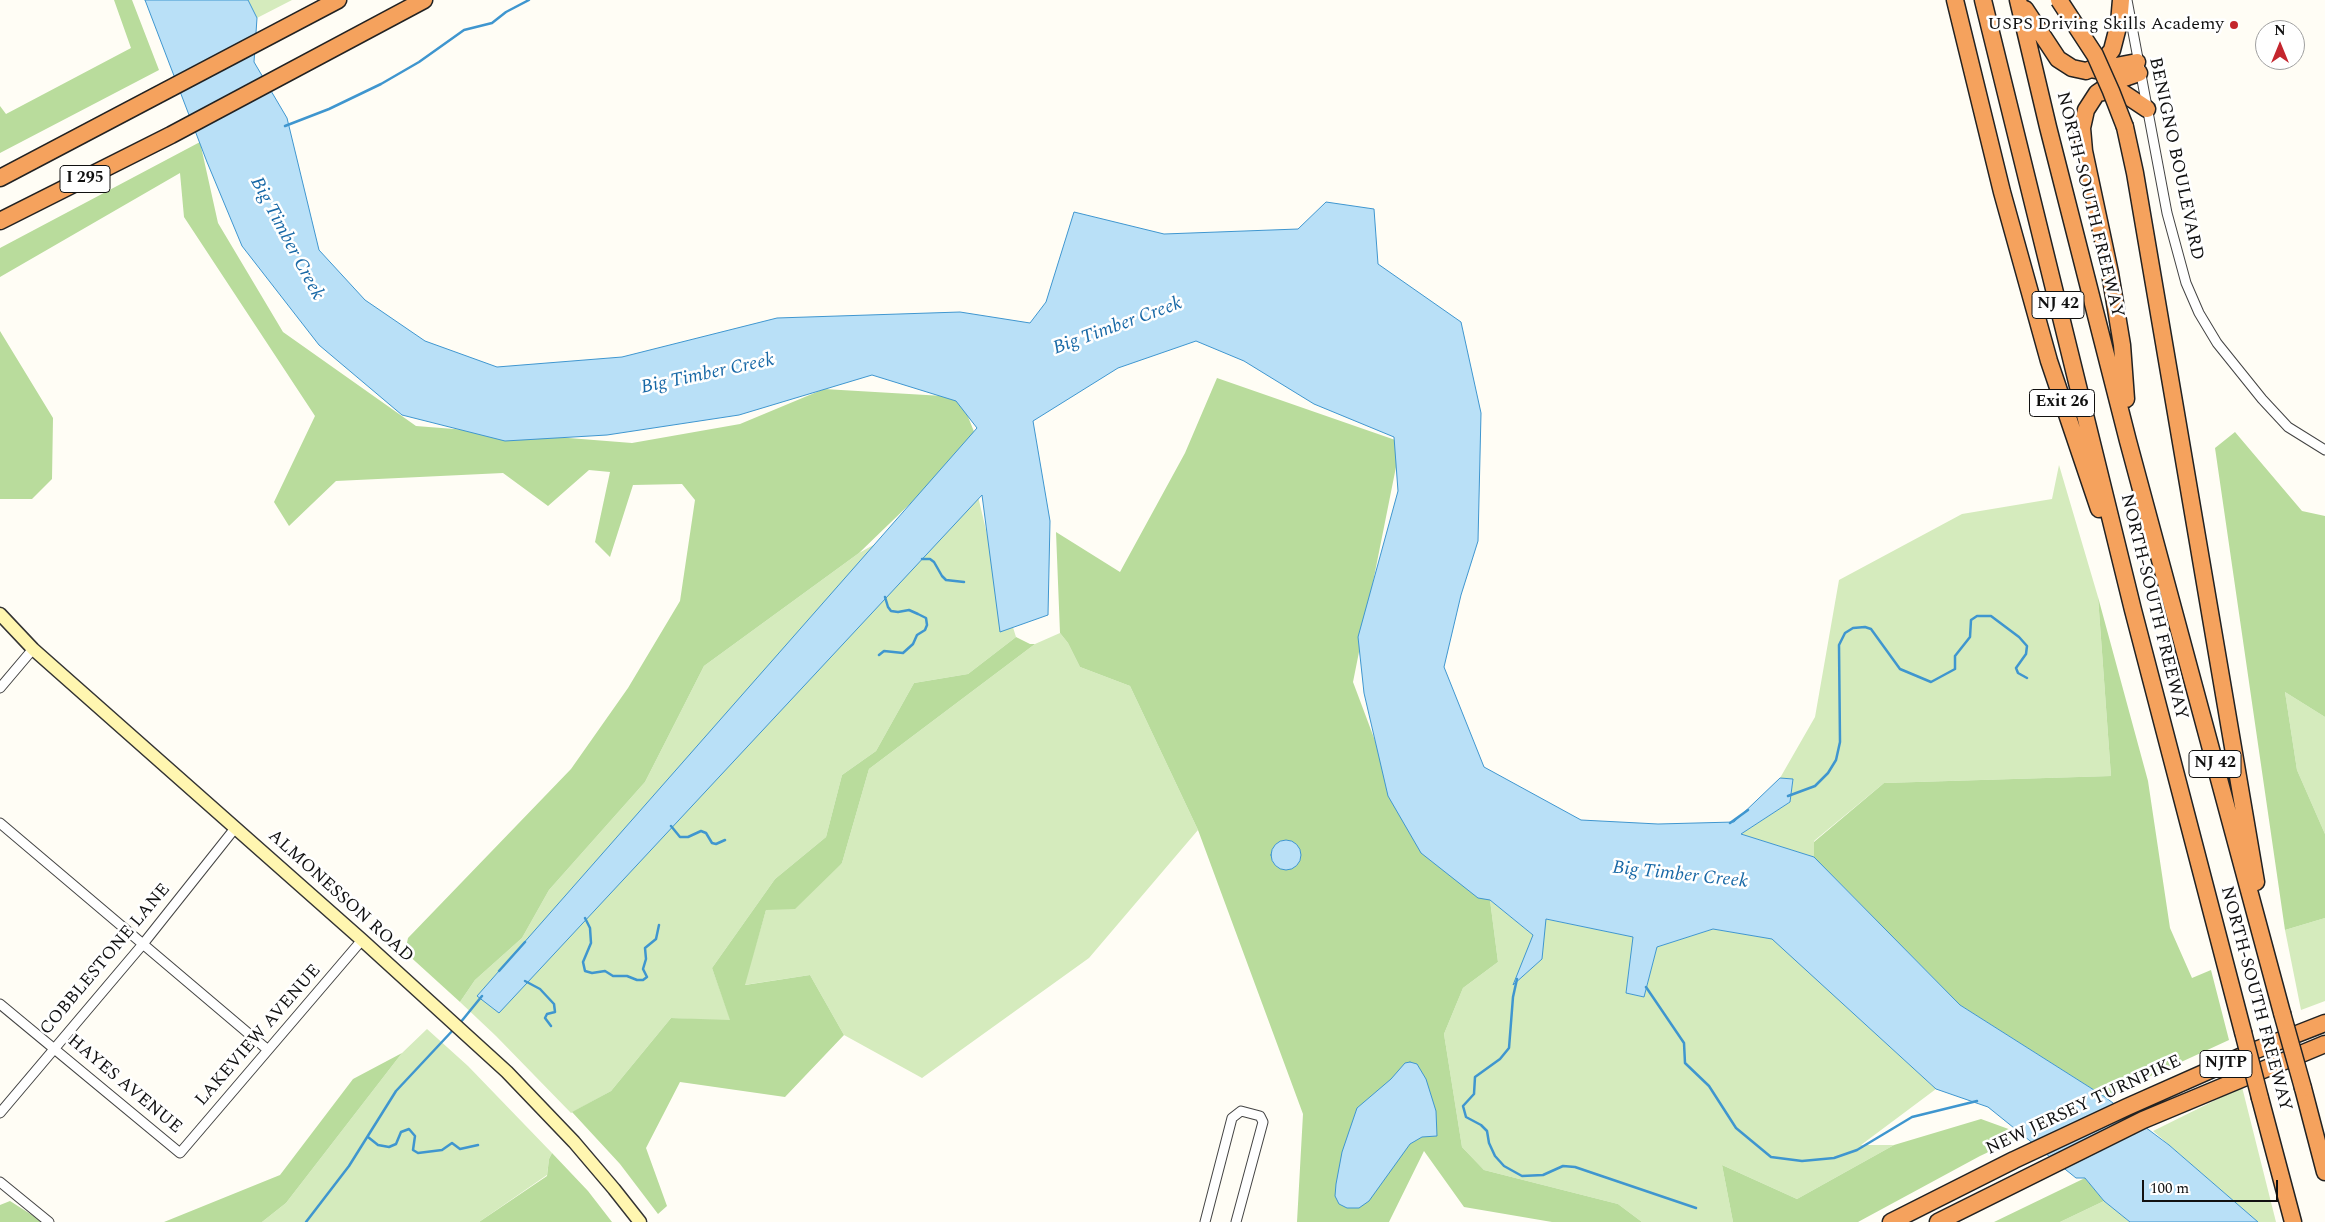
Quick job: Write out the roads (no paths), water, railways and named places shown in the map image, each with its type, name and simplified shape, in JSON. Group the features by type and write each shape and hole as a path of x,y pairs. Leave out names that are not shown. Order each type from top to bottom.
{"highway":[{"name":"I 295","path":"0,178 152,100 338,0"},
{"name":"I 295","path":"0,221 171,135 424,0"},
{"path":"380,24 429,0"},
{"name":"Exit 26","path":"1955,0 2005,201 2048,361 2133,610"},
{"name":"NORTH-SOUTH FREEWAY","path":"1983,0 2133,610 2293,1221"},
{"path":"2020,0 2058,59 2076,70 2138,68"},
{"name":"NORTH-SOUTH FREEWAY","path":"2020,0 2048,127 2128,441 2325,1172"},
{"path":"2059,0 2095,55 2112,91 2133,162 2171,375 2273,980"},
{"path":"2092,70 2107,58 2115,44 2120,0"},
{"path":"2128,441 2122,345 2110,273 2082,138 2083,117 2089,103 2112,82 2138,68"},
{"path":"2097,94 2113,90 2120,91 2147,109"},
{"name":"NEW JERSEY TURNPIKE","path":"1891,1222 2014,1160 2127,1107 2251,1052 2325,1023"},
{"name":"NJTP","path":"1938,1222 2143,1120 2325,1044"}],"main road":[{"name":"ALMONESSON ROAD","path":"0,614 33,649 362,940 507,1072 574,1142 640,1222"}],"street":[{"name":"BENIGNO BOULEVARD","path":"2126,0 2166,213 2176,252 2199,313 2217,344 2262,399 2288,427 2325,450"},
{"path":"0,688 33,649"},
{"path":"0,823 268,1050"},
{"name":"COBBLESTONE LANE","path":"0,1113 143,944 236,828"},
{"name":"LAKEVIEW AVENUE","path":"180,1153 362,940"},
{"name":"HAYES AVENUE","path":"0,1004 180,1153"},
{"path":"1205,1222 1232,1118 1241,1111 1260,1116 1263,1122 1236,1222"},
{"path":"0,1182 49,1222"}],"water":[{"name":"Big Timber Creek","path":"145,0 248,0 257,18 254,62 287,118 319,250 365,300 425,341 497,367 622,357 777,318 960,312 1030,323 1046,302 1074,212 1164,234 1298,229 1326,202 1374,209 1378,264 1461,322 1481,413 1478,541 1461,595 1444,667 1484,767 1581,820 1658,824 1734,822 1780,778 1793,779 1790,802 1741,834 1814,857 1960,1005 2105,1097 2169,1145 2258,1222 2130,1222 2104,1201 2085,1178 2076,1178 1988,1107 1936,1089 1772,939 1713,929 1657,947 1644,997 1626,993 1633,937 1546,919 1542,959 1513,985 1533,935 1490,900 1478,898 1421,853 1388,796 1364,693 1358,637 1398,491 1394,437 1314,404 1244,361 1196,341 1118,368 1033,421 1050,521 1048,615 1000,632 982,495 499,1013 477,996 977,428 956,401 872,375 739,415 607,435 505,441 402,415 319,345 242,246 207,162"},
{"path":"1286,840 1292,841 1300,849 1300,861 1292,869 1286,870 1280,869 1272,861 1271,855 1272,849 1280,841"},
{"path":"1405,1063 1417,1064 1426,1079 1436,1111 1437,1136 1422,1137 1410,1144 1369,1201 1359,1208 1347,1208 1339,1204 1335,1196 1336,1184 1342,1152 1357,1108 1391,1079"}],"waterway":[{"path":"285,126 329,109 381,84 419,62 464,30 492,23 506,12 529,0"},
{"path":"922,559 930,559 934,562 946,580 964,582"},
{"path":"879,655 884,651 903,653 913,644 917,635 925,630 927,625 926,618 909,610 891,611 885,597"},
{"path":"1788,796 1815,786 1828,773 1836,760 1840,742 1839,645 1845,633 1853,628 1865,627 1871,629 1900,669 1931,682 1955,669 1955,656 1970,637 1971,620 1977,616 1991,616 2019,637 2027,646 2026,654 2016,668 2018,673 2027,678"},
{"path":"1730,823 1748,810"},
{"path":"671,826 680,837 688,837 701,831 706,833 712,843 716,844 725,840"},
{"path":"585,918 590,928 591,943 583,962 585,971 592,973 605,971 613,976 627,976 637,980 643,980 647,977 643,969 646,959 645,948 656,939 659,925"},
{"path":"499,971 525,942"},
{"path":"1517,979 1513,997 1509,1048 1500,1059 1475,1077 1474,1094 1463,1106 1466,1117 1481,1125 1487,1131 1489,1143 1495,1156 1504,1166 1522,1176 1543,1175 1563,1166 1575,1167 1696,1208"},
{"path":"525,981 540,989 554,1004 555,1012 547,1014 545,1018 551,1026"},
{"path":"1646,987 1684,1043 1685,1063 1709,1086 1736,1128 1771,1157 1802,1161 1834,1158 1857,1150 1912,1117 1977,1101"},
{"path":"460,1023 482,996"},
{"path":"306,1222 349,1166 396,1091 454,1029"},
{"path":"368,1137 378,1145 389,1147 396,1144 401,1132 409,1129 415,1136 413,1150 418,1153 442,1150 452,1143 460,1149 478,1145"}],"place":[{"name":"USPS Driving Skills Academy","path":"2234,25"}]}
